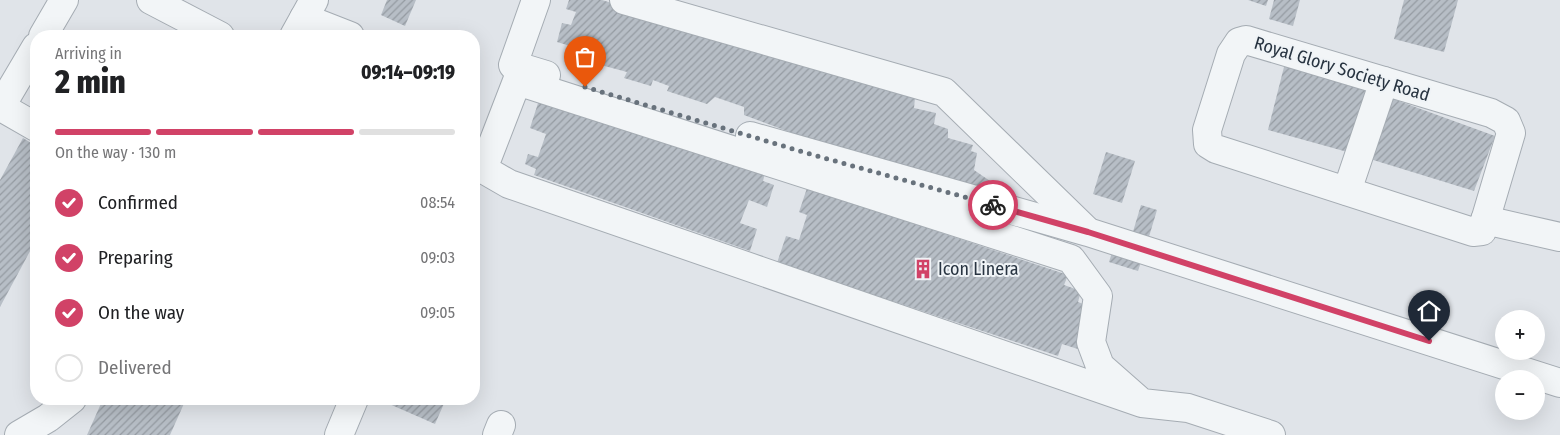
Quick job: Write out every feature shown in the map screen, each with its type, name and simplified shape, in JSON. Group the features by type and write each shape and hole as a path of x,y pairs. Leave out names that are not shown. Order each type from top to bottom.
{"street":[{"path":"46,30 64,0"},
{"path":"151,0 208,30"},
{"path":"536,0 513,65 810,154 1088,232 1560,383"},
{"path":"624,0 944,92 1088,232"},
{"path":"304,18 335,30"},
{"name":"Royal Glory Society Road","path":"1246,40 1384,81 1491,113 1506,120 1511,133 1482,231 1473,232 1347,192 1216,150 1208,144 1206,130 1231,54 1239,42 1246,40"},
{"path":"30,57 0,108 30,124"},
{"path":"1142,403 1100,366 1091,342 1098,296 1071,260 517,81 483,169 509,184 1142,403 1188,408 1271,435"},
{"path":"1347,192 1384,81"},
{"path":"1485,220 1560,238"},
{"path":"19,435 48,418 64,405"},
{"path":"339,435 352,405"}],"building":[{"path":"387,0 416,0 405,26 381,15"},
{"path":"569,0 602,0 915,98 914,108 936,113 934,124 948,129 948,138 973,145 971,151 977,153 974,170 1012,196 1009,204 819,143 744,115 744,107 715,97 707,104 667,91 669,86 653,80 651,86 624,78 627,72 597,64 600,55 557,42 562,23 571,25 576,12 566,9"},
{"path":"1248,0 1268,0 1266,6"},
{"path":"1274,0 1300,0 1293,26 1269,19"},
{"path":"1404,0 1458,0 1444,52 1394,39"},
{"path":"1285,63 1370,91 1351,153 1268,130"},
{"path":"1385,96 1495,136 1474,191 1370,159"},
{"path":"539,100 765,173 763,181 774,185 767,207 749,200 740,223 757,229 750,251 534,175 536,169 525,164 528,154 538,157 546,134 530,128"},
{"path":"23,138 30,142 30,251 0,307 0,180"},
{"path":"1106,152 1135,161 1122,203 1093,194"},
{"name":"Icon Linera","path":"807,188 1068,275 1064,285 1081,291 1078,302 1094,308 1081,350 1062,344 1058,356 777,263 786,236 799,240 807,215 799,212"},
{"path":"1141,205 1157,210 1148,240 1132,235"},
{"path":"1113,249 1142,259 1138,271 1109,262"},
{"path":"100,405 183,405 170,435 87,435"},
{"path":"392,405 443,405 435,424"}],"way so far":[{"path":"585,87 810,154 993,205"}],"place":[{"name":"Icon Linera","path":"923,269"}],"route":[{"path":"993,205 1088,232 1429,341"}]}
